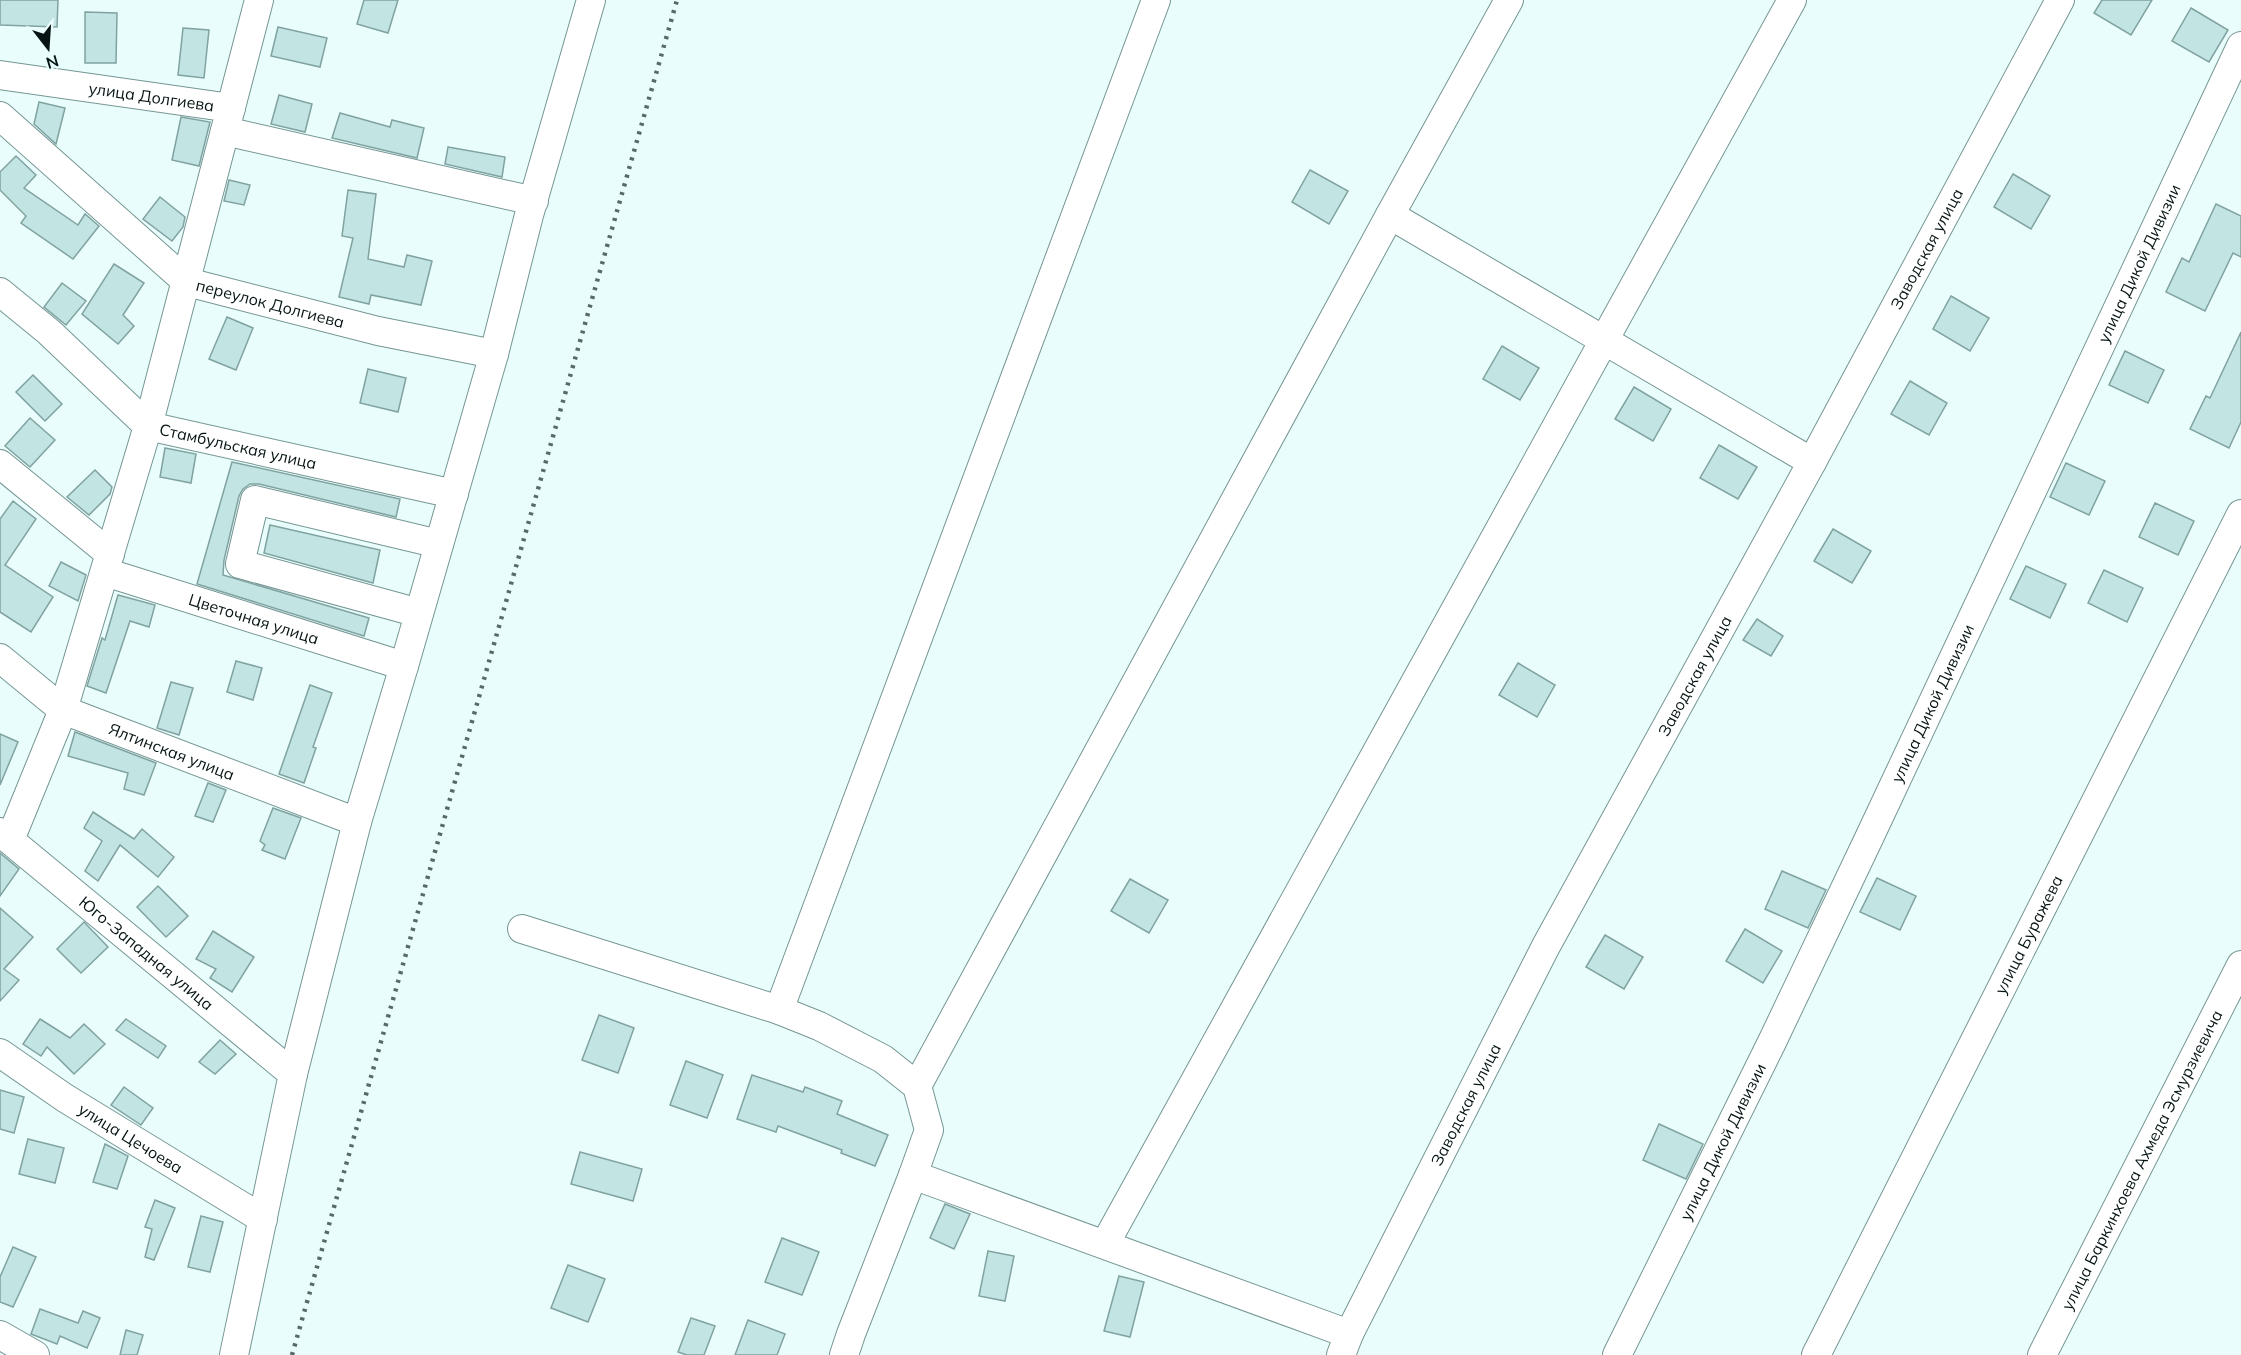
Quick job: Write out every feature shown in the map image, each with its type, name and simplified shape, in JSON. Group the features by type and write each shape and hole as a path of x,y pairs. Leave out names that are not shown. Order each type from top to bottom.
{"street":[{"path":"5,836 63,710 148,426 260,0"},
{"path":"234,1355 293,1074 357,822 494,354 534,201 591,0"},
{"path":"779,1010 1156,0"},
{"path":"917,1086 1509,0"},
{"path":"1105,1244 1792,0"},
{"name":"Заводская улица","path":"1345,1345 1546,946 1812,462 2060,0"},
{"name":"улица Дикой Дивизии","path":"1617,1355 1816,949 2241,46"},
{"name":"улица Долгиева","path":"0,75 228,119 534,201"},
{"name":"переулок Долгиева","path":"0,116 187,282 378,331 494,354"},
{"path":"1390,215 1812,462"},
{"name":"Стамбульская улица","path":"0,292 49,332 148,426 454,494"},
{"name":"Цветочная улица","path":"0,464 107,563 404,666"},
{"path":"419,613 240,564 255,501 439,544"},
{"name":"улица Буражева","path":"1816,1355 2241,514"},
{"name":"Ялтинская улица","path":"0,658 63,710 357,822"},
{"name":"Юго-Западная улица","path":"5,836 293,1074"},
{"path":"522,929 779,1010 819,1026 883,1059 917,1086 929,1130 850,1334 844,1355"},
{"name":"улица Баркинхоева Ахмеда Эсмурзиевича","path":"2042,1355 2241,965"},
{"name":"улица Цечоева","path":"0,1053 65,1098 263,1219"},
{"path":"913,1175 1105,1244 1345,1345"},
{"path":"0,1335 35,1355"}],"building":[{"path":"0,0 58,0 57,27 0,25"},
{"path":"364,0 398,0 388,33 357,24"},
{"path":"2102,0 2152,0 2131,35 2094,13"},
{"path":"2191,8 2228,30 2209,62 2172,41"},
{"path":"85,12 117,13 116,63 85,63"},
{"path":"278,27 327,38 320,67 271,56"},
{"path":"183,28 209,30 204,78 178,75"},
{"path":"279,95 312,104 305,132 271,124"},
{"path":"39,102 65,108 56,144 34,124"},
{"path":"340,113 390,127 392,120 424,128 417,158 332,138"},
{"path":"181,117 210,122 199,166 172,160"},
{"path":"448,147 505,157 502,177 445,164"},
{"path":"16,156 36,175 24,188 78,225 85,214 99,226 73,259 21,223 26,216 0,190 0,172"},
{"path":"1310,170 1348,191 1329,224 1292,202"},
{"path":"2013,174 2050,196 2031,229 1994,207"},
{"path":"229,180 250,185 244,205 224,201"},
{"path":"348,190 376,194 368,259 404,267 407,255 432,261 421,305 371,295 369,304 339,297 353,238 342,236"},
{"path":"160,197 185,217 183,227 172,241 143,219"},
{"path":"2216,204 2241,216 2241,257 2233,253 2205,311 2166,292 2182,258 2189,262"},
{"path":"114,264 144,283 123,315 134,326 118,344 82,314"},
{"path":"62,283 86,301 66,325 44,307"},
{"path":"1951,296 1989,318 1970,351 1933,329"},
{"path":"227,317 253,328 236,370 209,359"},
{"path":"2241,332 2241,422 2229,448 2190,429 2206,396 2210,398"},
{"path":"1502,346 1539,368 1520,400 1483,379"},
{"path":"2125,351 2164,370 2148,403 2109,385"},
{"path":"368,369 406,378 398,412 360,403"},
{"path":"33,375 62,404 45,421 16,392"},
{"path":"1910,381 1947,403 1929,435 1891,414"},
{"path":"1634,387 1671,409 1653,441 1615,419"},
{"path":"30,418 55,440 30,467 5,446"},
{"path":"1719,445 1757,467 1738,499 1700,478"},
{"path":"165,448 196,454 191,483 160,477"},
{"path":"232,462 400,499 396,517 259,484 250,484 239,496 224,560 223,575 369,618 364,636 197,584"},
{"path":"2066,463 2105,481 2089,515 2050,497"},
{"path":"95,470 112,487 110,494 89,515 67,497"},
{"path":"13,501 36,519 5,565 53,597 31,632 0,612 0,519"},
{"path":"2155,503 2194,521 2178,555 2139,537"},
{"path":"270,525 380,550 373,583 264,553"},
{"path":"1833,529 1871,551 1852,583 1814,561"},
{"path":"61,562 86,575 78,601 49,586"},
{"path":"2026,566 2066,584 2050,618 2010,599"},
{"path":"2104,570 2143,588 2127,622 2088,603"},
{"path":"118,595 155,605 149,627 130,621 106,693 87,686 102,638 105,640"},
{"path":"1757,619 1783,636 1771,656 1743,640"},
{"path":"236,661 262,668 253,700 227,692"},
{"path":"1518,663 1555,685 1537,717 1499,695"},
{"path":"171,682 193,688 179,735 157,728"},
{"path":"310,685 332,693 313,747 316,748 304,783 279,774"},
{"path":"75,732 156,763 144,795 124,789 128,773 68,756"},
{"path":"0,734 18,742 0,785"},
{"path":"208,783 226,790 213,822 195,816"},
{"path":"273,808 301,818 285,859 262,850 265,845 260,841"},
{"path":"93,812 134,839 142,829 174,857 158,877 120,845 98,881 85,871 102,841 84,828"},
{"path":"0,853 19,869 0,896"},
{"path":"1782,871 1826,890 1808,928 1765,909"},
{"path":"1877,878 1916,896 1900,930 1860,912"},
{"path":"1130,879 1168,900 1149,933 1111,911"},
{"path":"158,886 188,916 166,937 137,907"},
{"path":"0,908 33,937 4,969 19,980 0,1001"},
{"path":"84,922 108,947 81,973 57,949"},
{"path":"1745,929 1782,951 1763,983 1726,961"},
{"path":"213,931 254,957 232,992 210,978 216,969 196,959"},
{"path":"1605,935 1643,957 1624,989 1586,967"},
{"path":"599,1015 634,1028 618,1073 582,1060"},
{"path":"40,1019 70,1038 84,1024 105,1044 74,1074 47,1047 41,1056 23,1044"},
{"path":"126,1019 166,1046 158,1058 116,1030"},
{"path":"220,1040 236,1054 215,1074 199,1062"},
{"path":"686,1061 723,1075 707,1118 670,1105"},
{"path":"752,1075 803,1092 805,1087 842,1101 837,1114 888,1135 875,1166 841,1153 842,1150 778,1126 776,1132 737,1119"},
{"path":"124,1087 153,1108 141,1125 111,1105"},
{"path":"0,1090 24,1097 14,1133 0,1129"},
{"path":"1659,1124 1703,1144 1686,1179 1643,1160"},
{"path":"28,1139 64,1148 55,1183 19,1174"},
{"path":"105,1144 128,1156 117,1189 93,1182"},
{"path":"580,1152 642,1169 633,1201 571,1184"},
{"path":"155,1200 175,1208 154,1260 145,1257 152,1229 145,1227"},
{"path":"945,1204 970,1214 954,1249 930,1238"},
{"path":"201,1216 223,1222 210,1272 188,1267"},
{"path":"782,1238 819,1252 802,1295 765,1282"},
{"path":"13,1247 36,1257 13,1307 0,1302 0,1277"},
{"path":"988,1251 1014,1256 1005,1301 979,1296"},
{"path":"568,1265 605,1279 588,1322 551,1308"},
{"path":"1119,1276 1144,1282 1130,1337 1104,1331"},
{"path":"40,1309 78,1323 83,1311 100,1318 87,1348 60,1336 57,1344 31,1334"},
{"path":"691,1318 715,1326 704,1355 687,1355 678,1352"},
{"path":"748,1320 785,1334 777,1355 735,1355"},
{"path":"126,1330 143,1335 137,1355 120,1355"}],"railway":[{"path":"292,1355 677,0"}]}
